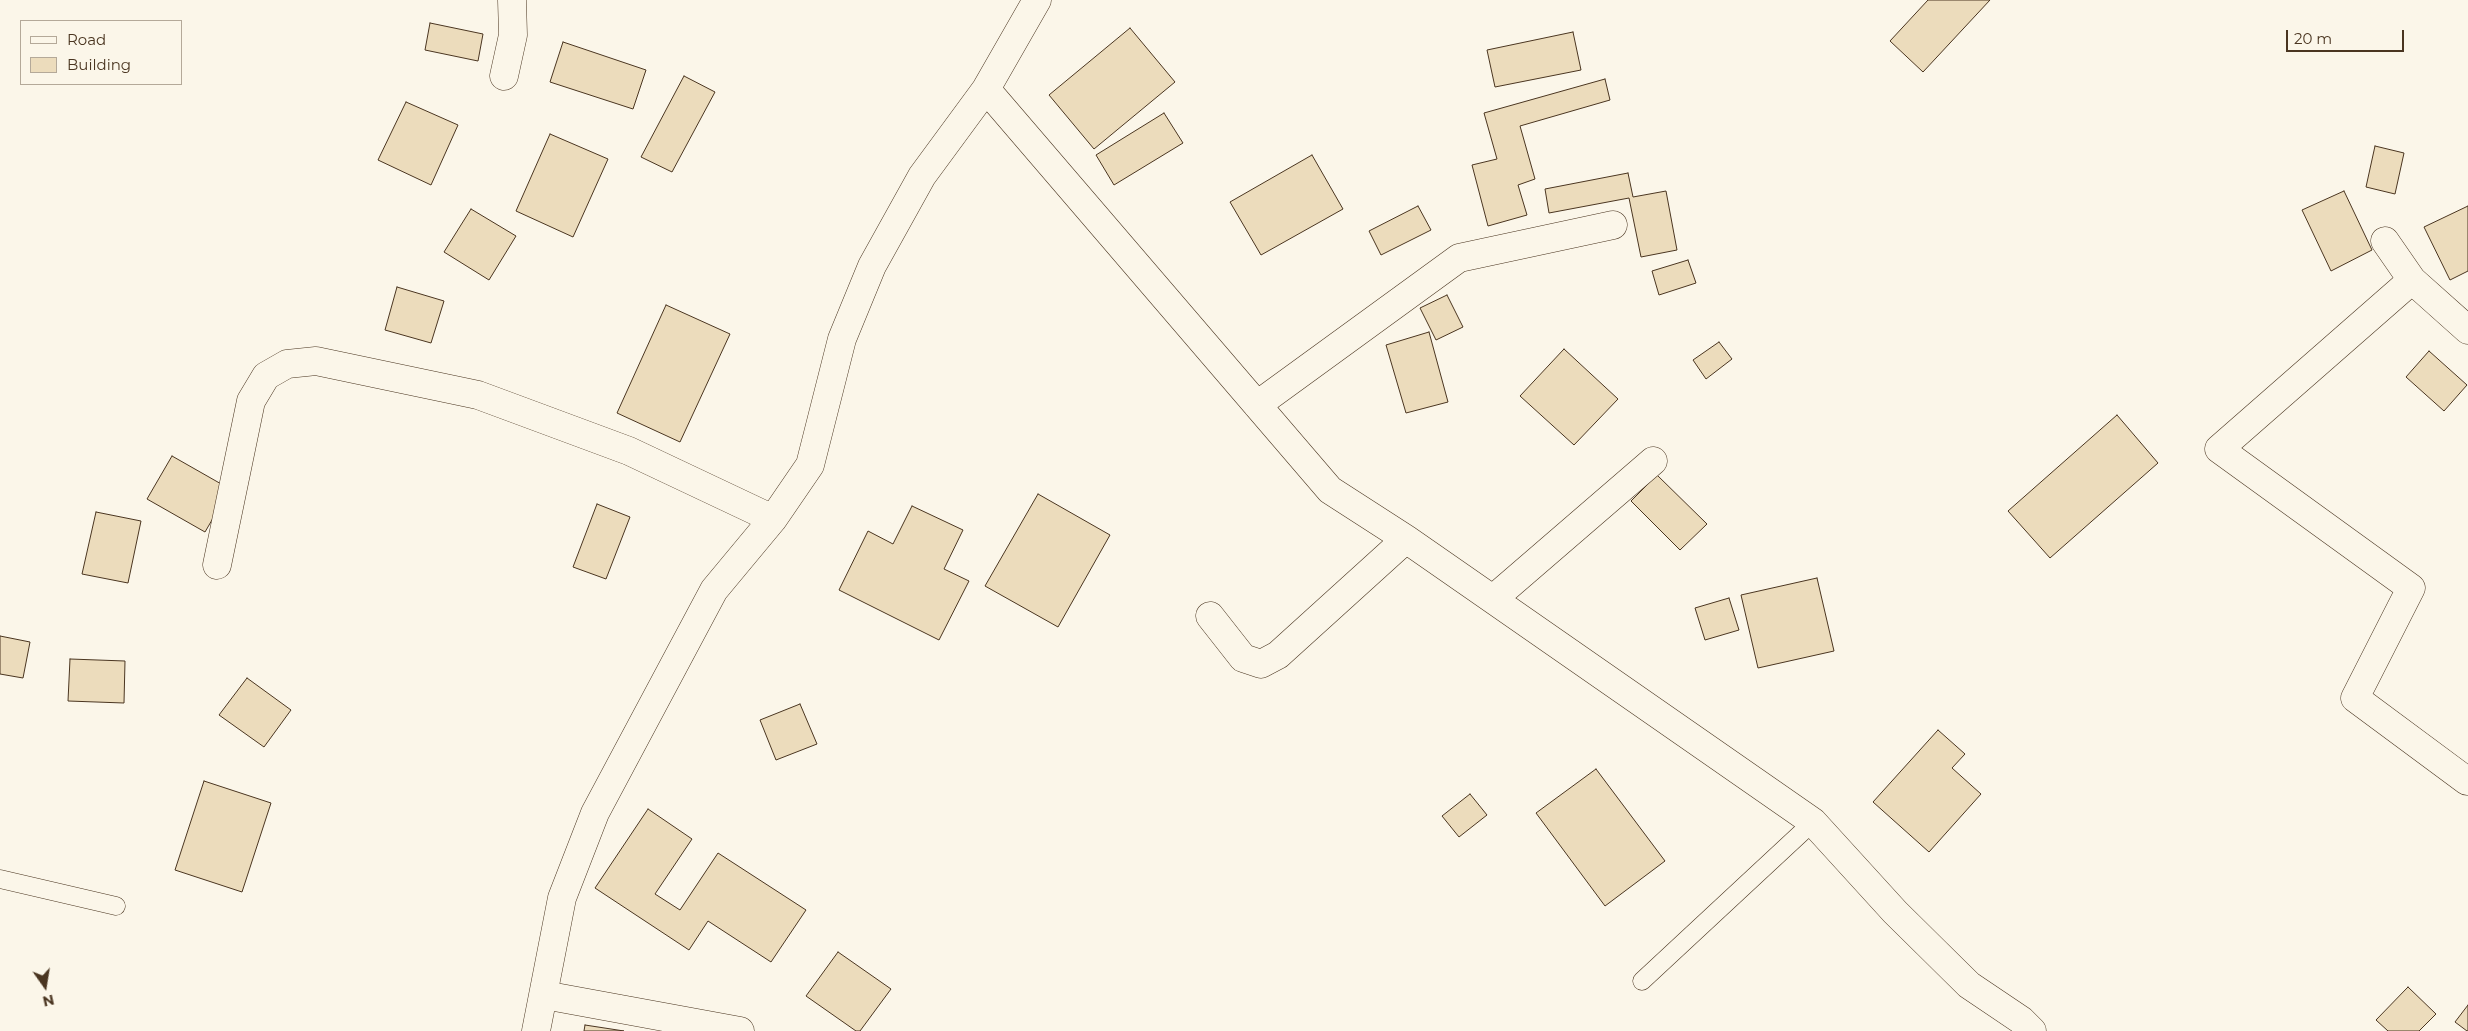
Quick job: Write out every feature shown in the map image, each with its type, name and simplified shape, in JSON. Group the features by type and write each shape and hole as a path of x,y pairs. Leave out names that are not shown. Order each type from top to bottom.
{"street":[{"path":"504,76 513,36 512,0"},
{"path":"536,1031 544,995 550,949 562,898 595,813 714,590 773,519 810,464 842,339 872,266 922,176 986,89 1037,0"},
{"path":"986,89 1330,490 1406,539 1813,822 1895,912 1969,985 2021,1020 2032,1031"},
{"path":"1257,405 1459,258 1614,225"},
{"path":"2385,242 2412,280 2468,330"},
{"path":"2412,280 2219,449 2411,588 2355,698 2467,781"},
{"path":"217,565 251,402 266,376 287,364 316,361 478,395 630,451 773,519"},
{"path":"1493,600 1653,461"},
{"path":"1210,616 1243,658 1261,664 1278,655 1406,539"},
{"path":"544,995 740,1031"}],"lane":[{"path":"1642,981 1813,822"},
{"path":"0,879 116,906"}],"building":[{"path":"1928,0 1990,0 1923,72 1890,41"},
{"path":"430,23 483,34 478,61 425,50"},
{"path":"1130,28 1175,82 1094,149 1049,95"},
{"path":"1573,32 1581,70 1495,87 1487,50"},
{"path":"563,42 646,70 633,109 550,82"},
{"path":"684,76 715,92 672,172 641,157"},
{"path":"1605,79 1610,100 1520,126 1535,179 1518,185 1527,215 1488,226 1472,165 1497,159 1484,113"},
{"path":"406,102 458,125 431,185 378,160"},
{"path":"1164,113 1183,143 1114,185 1096,155"},
{"path":"550,134 608,159 573,237 516,211"},
{"path":"2375,146 2404,153 2395,194 2366,187"},
{"path":"1312,155 1343,209 1261,255 1230,202"},
{"path":"1628,173 1633,197 1666,191 1677,250 1641,257 1629,198 1549,213 1545,189"},
{"path":"2344,191 2372,250 2331,271 2302,210"},
{"path":"1418,206 1431,230 1381,255 1369,231"},
{"path":"2468,206 2468,271 2450,280 2424,227"},
{"path":"471,209 516,236 489,280 444,252"},
{"path":"1688,260 1696,283 1659,295 1652,271"},
{"path":"397,287 444,301 431,343 385,330"},
{"path":"1447,295 1463,327 1436,340 1420,308"},
{"path":"666,305 730,334 680,442 617,413"},
{"path":"1429,332 1448,402 1406,413 1386,345"},
{"path":"1719,342 1732,359 1706,379 1693,360"},
{"path":"1564,349 1618,399 1574,445 1520,396"},
{"path":"2429,351 2467,385 2444,411 2406,377"},
{"path":"2117,415 2158,463 2050,558 2008,511"},
{"path":"172,456 230,489 205,532 147,499"},
{"path":"1657,475 1707,524 1680,550 1631,501"},
{"path":"1038,494 1110,535 1058,627 985,586"},
{"path":"597,504 630,517 606,579 573,567"},
{"path":"912,506 963,530 944,569 969,581 939,640 839,590 868,531 893,544"},
{"path":"96,512 141,521 128,583 82,574"},
{"path":"1817,578 1834,651 1758,668 1741,595"},
{"path":"1729,598 1739,630 1705,640 1695,608"},
{"path":"0,636 30,642 23,678 0,674"},
{"path":"70,659 125,661 124,703 68,701"},
{"path":"247,678 291,710 264,747 219,715"},
{"path":"800,704 817,744 776,760 760,720"},
{"path":"1938,730 1965,754 1952,768 1981,794 1929,852 1873,802"},
{"path":"1596,769 1665,861 1605,906 1536,813"},
{"path":"204,781 271,803 242,892 175,870"},
{"path":"1470,794 1487,815 1459,837 1442,816"},
{"path":"648,809 692,839 655,894 680,910 718,853 806,910 771,962 708,921 689,950 595,888"},
{"path":"838,952 891,989 860,1031 856,1031 806,996"},
{"path":"2408,987 2436,1014 2419,1031 2388,1031 2376,1020"},
{"path":"2468,1005 2468,1031 2467,1031 2455,1022"},
{"path":"585,1025 624,1031 584,1031"}]}
